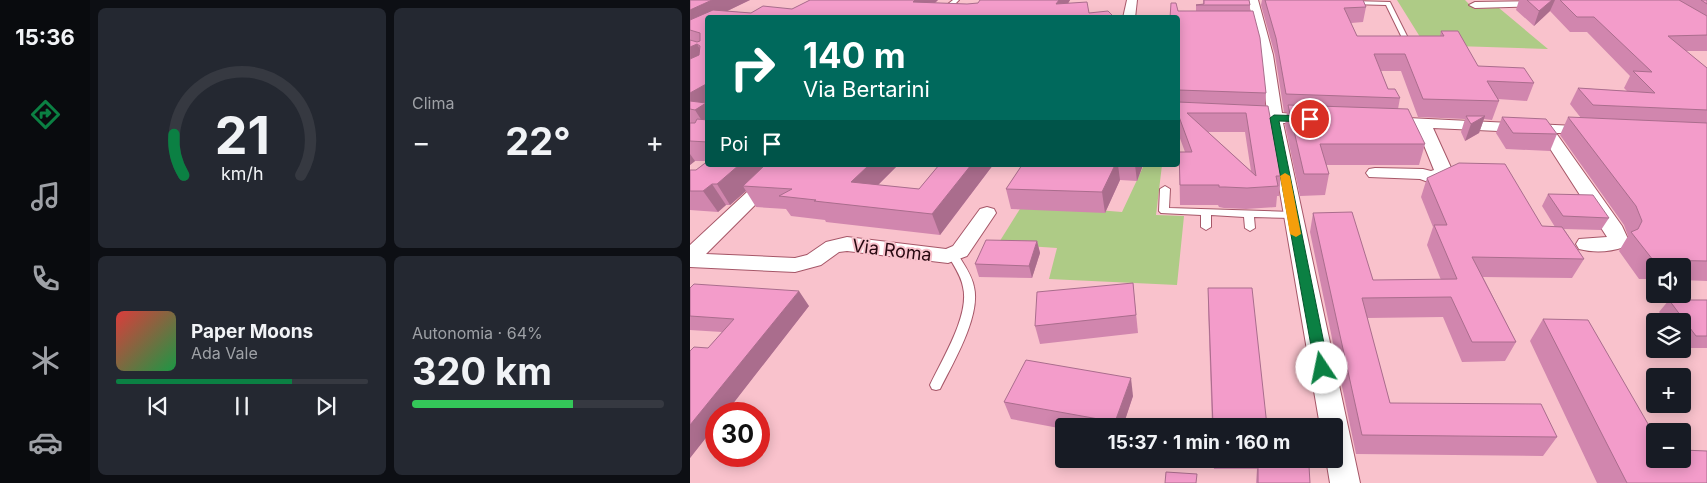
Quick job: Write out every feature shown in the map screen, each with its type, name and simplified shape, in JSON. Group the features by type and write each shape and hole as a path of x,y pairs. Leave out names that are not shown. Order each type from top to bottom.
{"street":[{"path":"1130,15 1132,0"},
{"path":"1256,1 1258,21 1267,55 1274,118 1332,418"},
{"path":"1475,5 1557,4"},
{"path":"1243,21 1258,21"},
{"path":"1226,116 1329,120"},
{"path":"1376,122 1604,131"},
{"path":"1375,173 1423,174 1431,178 1444,172 1423,123"},
{"path":"1544,129 1615,231 1618,239 1617,242 1611,244 1586,244"},
{"name":"Via Roma","path":"690,258 784,167"},
{"name":"Via Roma","path":"690,258 795,265 814,260 833,247 847,244 939,256 953,255 963,248 987,213"},
{"path":"1342,468 1345,483"}],"lane":[{"path":"956,0 950,5 967,6"},
{"path":"1349,3 1388,3 1409,46"},
{"path":"1165,189 1164,211 1292,215"},
{"path":"1206,212 1206,227"},
{"path":"1249,214 1250,228"},
{"path":"936,385 965,320 970,299 969,287 953,255"}],"green space":[{"path":"1397,0 1465,0 1474,9 1499,8 1548,49 1425,45"},
{"path":"1143,167 1162,167 1156,215 1184,216 1177,285 1049,279 1057,248 998,244 1023,204 1122,212"}],"building":[{"path":"690,0 712,0 690,10"},
{"path":"810,0 915,0 913,2 967,4 978,3 980,0 1059,0 1056,4 1087,2 1089,13 1108,11 1112,15 705,15 705,85 690,93 690,59 699,55 700,46 697,44 690,47 690,40 700,41 700,33 690,30 690,20 713,10 751,13 763,6 792,9"},
{"path":"1204,0 1249,0 1250,5 1196,5 1204,4"},
{"path":"1265,0 1363,0 1366,7 1344,8 1357,36 1444,36 1441,31 1458,31 1478,66 1524,68 1534,83 1487,81 1499,101 1423,99 1405,54 1374,54 1388,89 1395,89 1400,98 1286,94 1276,38"},
{"path":"1527,0 1552,0 1539,11"},
{"path":"1560,0 1679,0 1707,16 1707,35 1668,36 1707,68 1707,110 1593,105 1578,88 1655,93 1633,71 1652,72 1594,17 1577,17"},
{"path":"1171,3 1176,3 1178,11 1253,11 1260,38 1266,93 1180,90 1180,15 1170,15"},
{"path":"690,101 705,103 695,110 690,109"},
{"path":"1180,102 1268,106 1281,176 1276,176 1278,186 1247,188 1219,187 1219,185 1180,185 1180,152 1192,152 1180,119","holes":["1187,113 1246,113 1256,176"]},
{"path":"1288,105 1408,109 1425,144 1320,144 1329,174 1304,174"},
{"path":"1466,116 1485,116 1471,124"},
{"path":"1502,117 1546,119 1557,134 1513,133"},
{"path":"1568,117 1707,123 1707,261 1691,261 1691,258 1651,258 1631,232 1638,229 1642,221 1636,206"},
{"path":"697,119 705,120 705,142 690,141 690,123 695,123"},
{"path":"705,163 705,167 737,167 717,184 712,184 703,191 690,191 690,170 696,170"},
{"path":"1459,163 1505,164 1542,226 1562,227 1584,259 1472,257 1516,342 1472,342 1451,297 1362,298 1390,403 1541,404 1557,437 1362,435 1313,213 1352,212 1373,280 1457,279 1434,225 1447,225 1427,178"},
{"path":"763,167 867,167 851,182 919,189 937,167 969,167 932,214 779,196 792,189 743,186"},
{"path":"1021,167 1114,167 1102,192 1006,189"},
{"path":"1548,194 1593,195 1609,218 1563,216"},
{"path":"986,240 1037,241 1029,266 975,264"},
{"path":"1133,283 1136,315 1035,326 1037,292"},
{"path":"694,284 799,291 709,402 705,402 705,407 690,425 690,351 694,347 708,348 734,319 690,316 690,288"},
{"path":"1208,288 1252,288 1266,418 1213,418"},
{"path":"1691,300 1707,300 1707,336 1696,336 1691,329 1691,313 1679,313 1671,303 1691,303"},
{"path":"1543,319 1588,320 1647,423 1646,468 1691,468 1691,450 1707,451 1707,483 1627,483"},
{"path":"1026,360 1131,378 1116,418 1093,418 1004,402"},
{"path":"1258,468 1309,468 1310,483 1258,483"},
{"path":"1166,472 1197,474 1196,483 1165,483"}],"slow traffic":[{"path":"1285,176 1296,234"}],"route":[{"path":"1310,119 1274,118 1322,368"}]}
